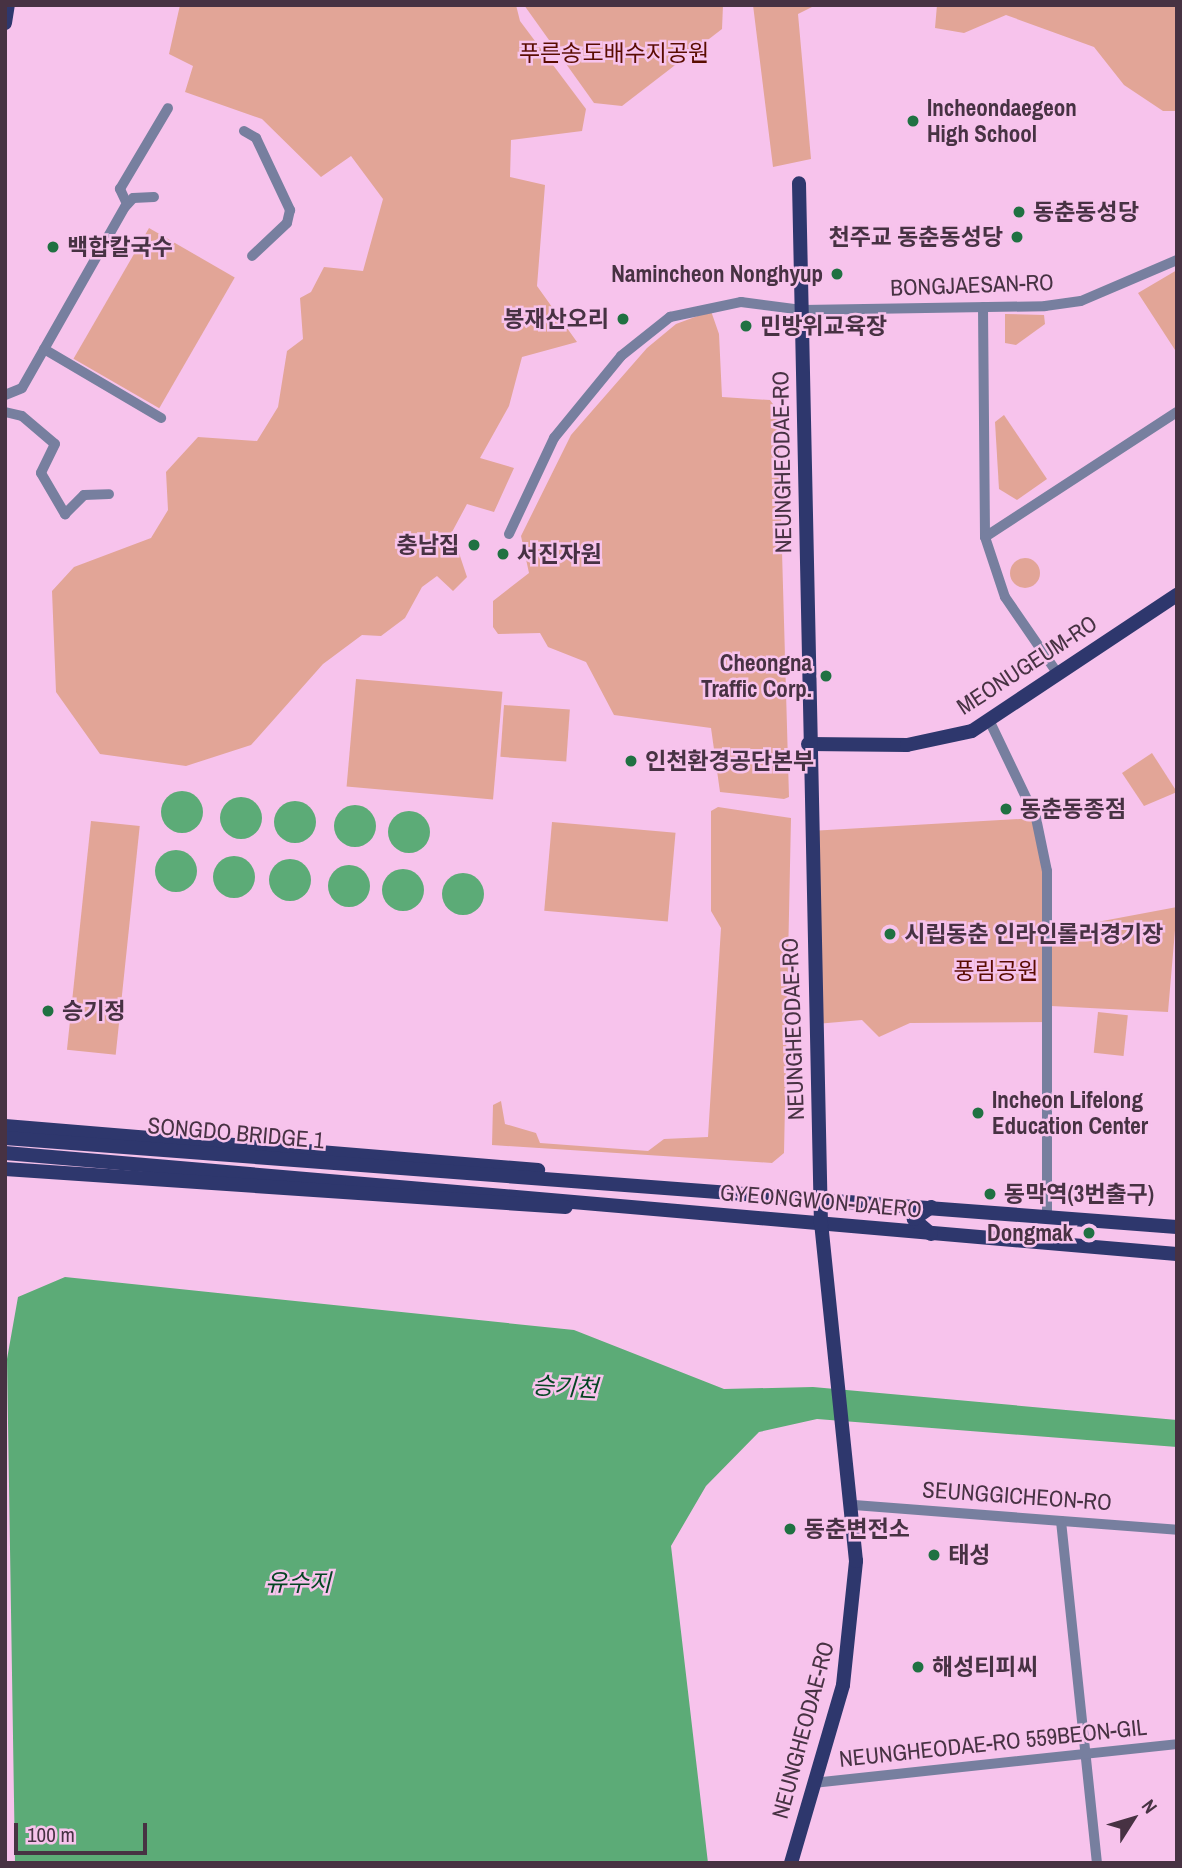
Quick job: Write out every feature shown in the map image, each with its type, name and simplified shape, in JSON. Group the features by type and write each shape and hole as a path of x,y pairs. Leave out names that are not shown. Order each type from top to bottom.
{"main road":[{"path":"5,23 8,5"},
{"name":"NEUNGHEODAE-RO","path":"791,1863 855,1624 854,1505 821,1225 808,744 799,184"},
{"name":"MEONUGEUM-RO","path":"808,744 941,741 989,720 1177,595"},
{"path":"5,1118 24,1127"},
{"path":"5,1126 543,1170 601,1183"},
{"name":"SONGDO BRIDGE 1","path":"5,1138 463,1175"},
{"name":"SONGDO BRIDGE 1","path":"5,1153 462,1192"},
{"path":"6,1169 542,1210 601,1204"},
{"name":"GYEONGWON-DAERO","path":"463,1175 1047,1215 1177,1227"},
{"name":"GYEONGWON-DAERO","path":"462,1192 1177,1254"},
{"path":"931,1234 914,1219 933,1207"}],"street":[{"path":"128,204 120,189 167,108"},
{"path":"244,131 256,138 290,210 287,223 252,256"},
{"path":"5,395 22,388 128,204 154,197"},
{"name":"BONGJAESAN-RO","path":"509,534 554,438 621,356 670,317 741,302 803,310 983,307 1081,301 1177,260"},
{"path":"983,307 985,537 1005,597 1058,674"},
{"path":"44,349 160,418"},
{"path":"5,412 22,416 55,444 41,473 65,514 84,495 109,494"},
{"path":"985,537 1177,412"},
{"path":"989,720 1036,818 1047,871 1047,1215"},
{"name":"SEUNGGICHEON-RO","path":"854,1505 1177,1530"},
{"path":"1061,1521 1097,1863"},
{"name":"NEUNGHEODAE-RO 559BEON-GIL","path":"813,1783 1177,1744"}],"green space":[{"path":"180,5 516,5 520,21 586,109 582,131 511,140 510,177 545,185 537,286 577,342 522,357 509,406 480,458 514,468 494,512 467,504 452,532 467,577 453,591 437,576 422,587 405,618 381,636 362,635 323,664 251,745 186,766 100,754 56,692 52,591 74,567 151,538 168,510 166,472 198,437 257,441 278,407 287,351 303,339 300,298 311,292 324,267 363,271 383,199 351,156 321,177 262,119 185,92 193,66 169,54"},
{"name":"푸른송도배수지공원","path":"524,5 723,5 722,29 622,106 594,103"},
{"path":"753,5 816,5 798,14 811,159 773,167"},
{"path":"937,5 1177,5 1177,111 1163,111 1124,85 1094,47 1006,15 964,33 935,28"},
{"path":"149,228 235,278 159,408 74,359"},
{"path":"1177,270 1176,336 1177,353 1138,293"},
{"path":"711,311 719,334 722,397 770,400 778,411 789,797 784,799 720,792 711,728 614,715 586,662 548,647 540,633 498,634 493,627 493,601 529,573 521,536 571,435 647,348 676,324"},
{"path":"1005,314 1044,315 1045,324 1016,345 1005,343"},
{"path":"1004,415 1047,479 1017,500 999,489 995,422"},
{"path":"1025,558 1036,562 1040,573 1036,584 1025,588 1014,584 1010,573 1014,562"},
{"path":"356,679 502,692 493,799 347,787"},
{"path":"504,705 570,710 566,761 500,757"},
{"path":"1152,753 1177,792 1144,806 1122,773"},
{"path":"718,807 791,818 784,1153 772,1163 492,1145 493,1105 501,1101 505,1124 536,1133 540,1143 648,1151 664,1139 708,1137 721,928 711,911 711,811"},
{"name":"풍림공원","path":"1036,818 1049,931 1177,907 1168,1012 1051,1006 1051,1022 910,1023 879,1037 862,1020 816,1024 810,831"},
{"path":"91,821 140,826 116,1055 67,1050"},
{"path":"552,822 676,833 668,921 544,911"},
{"path":"1098,1012 1128,1015 1124,1056 1094,1053"}],"water":[{"path":"182,791 197,797 203,812 197,827 182,833 167,827 161,812 167,797"},
{"path":"241,797 256,803 262,818 256,833 241,839 226,833 220,818 226,803"},
{"path":"295,801 310,807 316,822 310,837 295,843 280,837 274,822 280,807"},
{"path":"355,805 370,811 376,826 370,841 355,847 340,841 334,826 340,811"},
{"path":"409,811 424,817 430,832 424,847 409,853 394,847 388,832 394,817"},
{"path":"176,850 191,856 197,871 191,886 176,892 161,886 155,871 161,856"},
{"path":"234,856 249,862 255,877 249,892 234,898 219,892 213,877 219,862"},
{"path":"290,859 305,865 311,880 305,895 290,901 275,895 269,880 275,865"},
{"path":"349,865 364,871 370,886 364,901 349,907 334,901 328,886 334,871"},
{"path":"403,869 418,875 424,890 418,905 403,911 388,905 382,890 388,875"},
{"path":"463,873 478,879 484,894 478,909 463,915 448,909 442,894 448,879"},
{"name":"유수지","path":"65,1277 574,1330 724,1389 813,1387 1177,1420 1177,1447 817,1419 759,1432 706,1486 671,1546 708,1863 15,1863 7,1359 18,1297"}],"place":[{"name":"Incheondaegeon High School","path":"913,121"},
{"name":"동춘동성당","path":"1019,212"},
{"name":"천주교 동춘동성당","path":"1017,237"},
{"name":"백합칼국수","path":"53,247"},
{"name":"Namincheon Nonghyup","path":"837,274"},
{"name":"봉재산오리","path":"623,319"},
{"name":"민방위교육장","path":"746,326"},
{"name":"충남집","path":"474,545"},
{"name":"서진자원","path":"503,554"},
{"name":"Cheongna Traffic Corp.","path":"826,676"},
{"name":"인천환경공단본부","path":"631,761"},
{"name":"동춘동종점","path":"1006,809"},
{"name":"시립동춘 인라인롤러경기장","path":"890,934"},
{"name":"승기정","path":"48,1011"},
{"name":"Incheon Lifelong Education Center","path":"978,1113"},
{"name":"동막역(3번출구)","path":"990,1194"},
{"name":"Dongmak","path":"1089,1233"},
{"name":"동춘변전소","path":"790,1529"},
{"name":"태성","path":"934,1555"},
{"name":"해성티피씨","path":"918,1667"}],"water label":[{"name":"승기천","path":"565,1387"}]}
